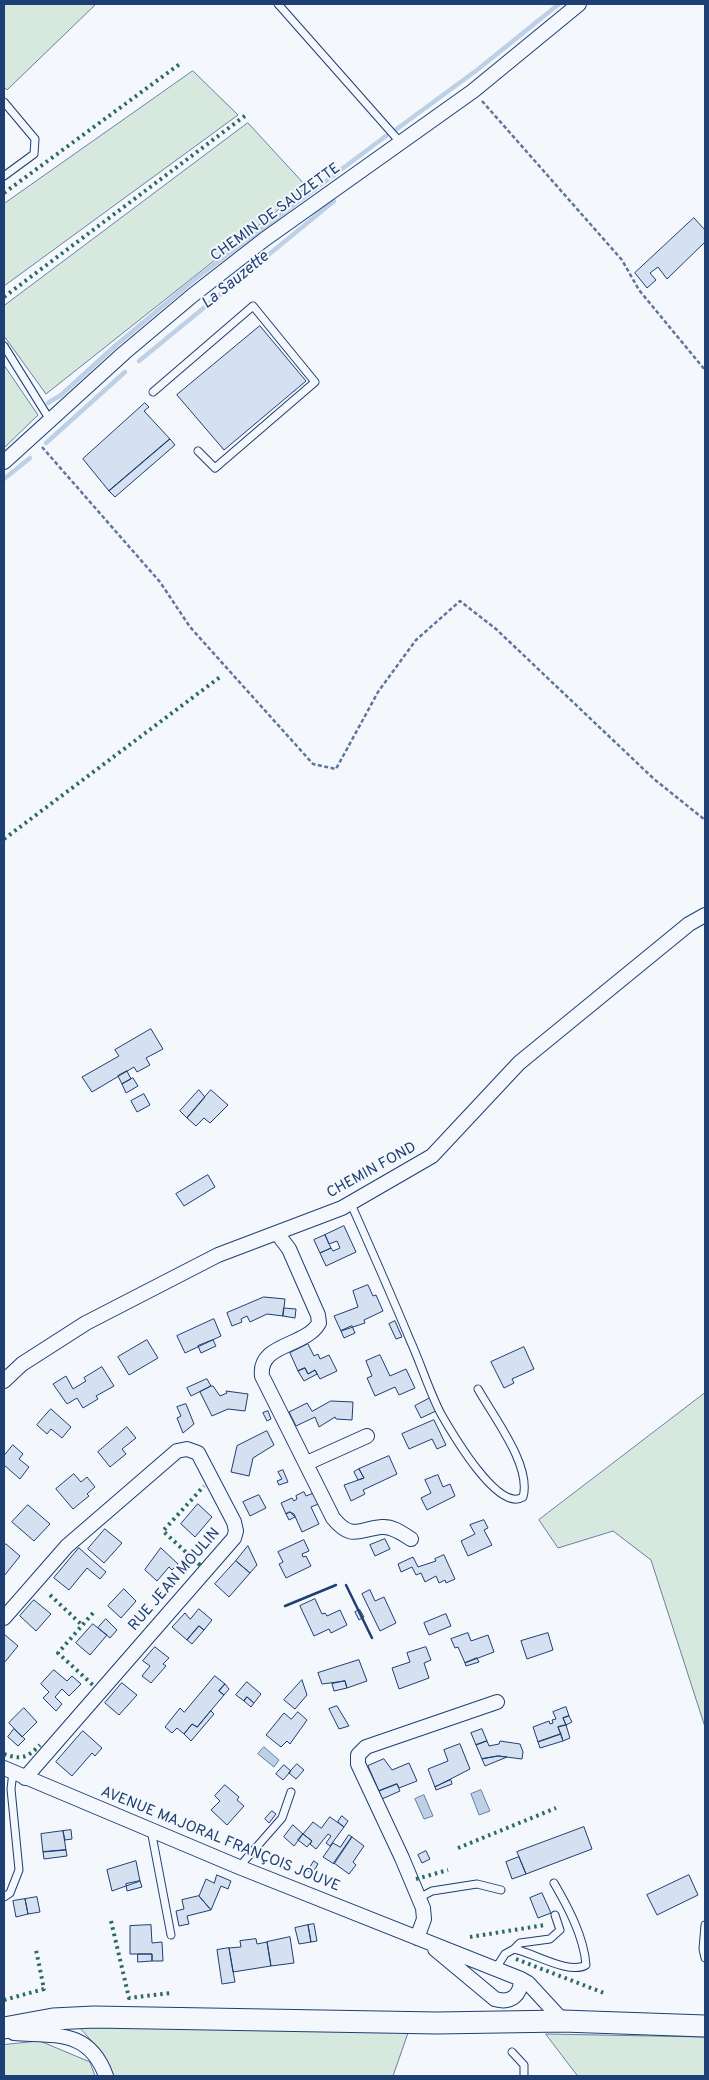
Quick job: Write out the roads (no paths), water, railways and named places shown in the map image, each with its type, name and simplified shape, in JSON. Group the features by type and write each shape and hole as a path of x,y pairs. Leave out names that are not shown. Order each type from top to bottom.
{"main road":[{"path":"5,2028 53,2019 94,2017 437,2023 563,2021 705,2026"}],"street":[{"name":"CHEMIN DE SAUZETTE","path":"4,462 124,353 193,295 265,239 472,90 579,4"},
{"name":"CHEMIN FOND","path":"4,1381 22,1364 86,1323 218,1255 351,1204 432,1156 519,1063 689,924 705,915"},
{"path":"277,1233 289,1248 318,1316 319,1323 309,1336 269,1354 261,1368 262,1376 333,1518 343,1530 353,1533 384,1527 396,1530 411,1539"},
{"path":"307,1464 367,1436"},
{"name":"RUE JEAN MOULIN","path":"4,1618 67,1546 177,1451 187,1449 198,1453 234,1522 236,1531 234,1538 14,1773"},
{"path":"420,1939 424,1919 419,1898 358,1764 358,1755 366,1747 497,1702"},
{"name":"AVENUE MAJORAL FRANÇOIS JOUVE","path":"14,1773 239,1867 521,1978 528,1983 563,2021"},
{"name":"AVENUE MAJORAL FRANÇOIS JOUVE","path":"420,1939 495,1999 504,2002 512,1999 519,1993 521,1978"},
{"path":"5,2028 14,2034 61,2034 75,2040 88,2047 106,2076"}],"lane":[{"path":"278,4 400,142"},
{"path":"4,102 35,138 34,154 4,176"},
{"path":"153,392 253,306 315,382 215,468 198,451"},
{"path":"4,346 50,420"},
{"path":"351,1204 440,1413 468,1459 492,1486 511,1501 518,1500 523,1497 524,1480 512,1447 478,1389"},
{"path":"4,1897 10,1894 19,1870 11,1789 14,1773"},
{"path":"239,1867 282,1818 291,1792"},
{"path":"151,1830 171,1935"},
{"path":"514,1949 568,1968 579,1969 586,1965 577,1931 554,1883"},
{"path":"419,1898 432,1891 477,1884 501,1890"},
{"path":"496,1968 504,1954 514,1949 520,1943 550,1939 560,1930 554,1915"},
{"path":"705,1925 702,1950 705,1958"},
{"path":"512,2052 524,2065 524,2076"}],"water":[{"path":"264,1747 279,1760 274,1767 258,1754"},
{"path":"481,1790 490,1811 479,1815 471,1794"},
{"path":"424,1795 433,1816 424,1819 415,1799"}],"waterway":[{"name":"La Sauzette","path":"394,131 477,70 559,4"},
{"path":"48,403 61,395 115,346 195,279 386,136"},
{"name":"La Sauzette","path":"139,361 334,201"},
{"name":"La Sauzette","path":"46,443 125,372"},
{"name":"La Sauzette","path":"4,479 30,458"}]}
